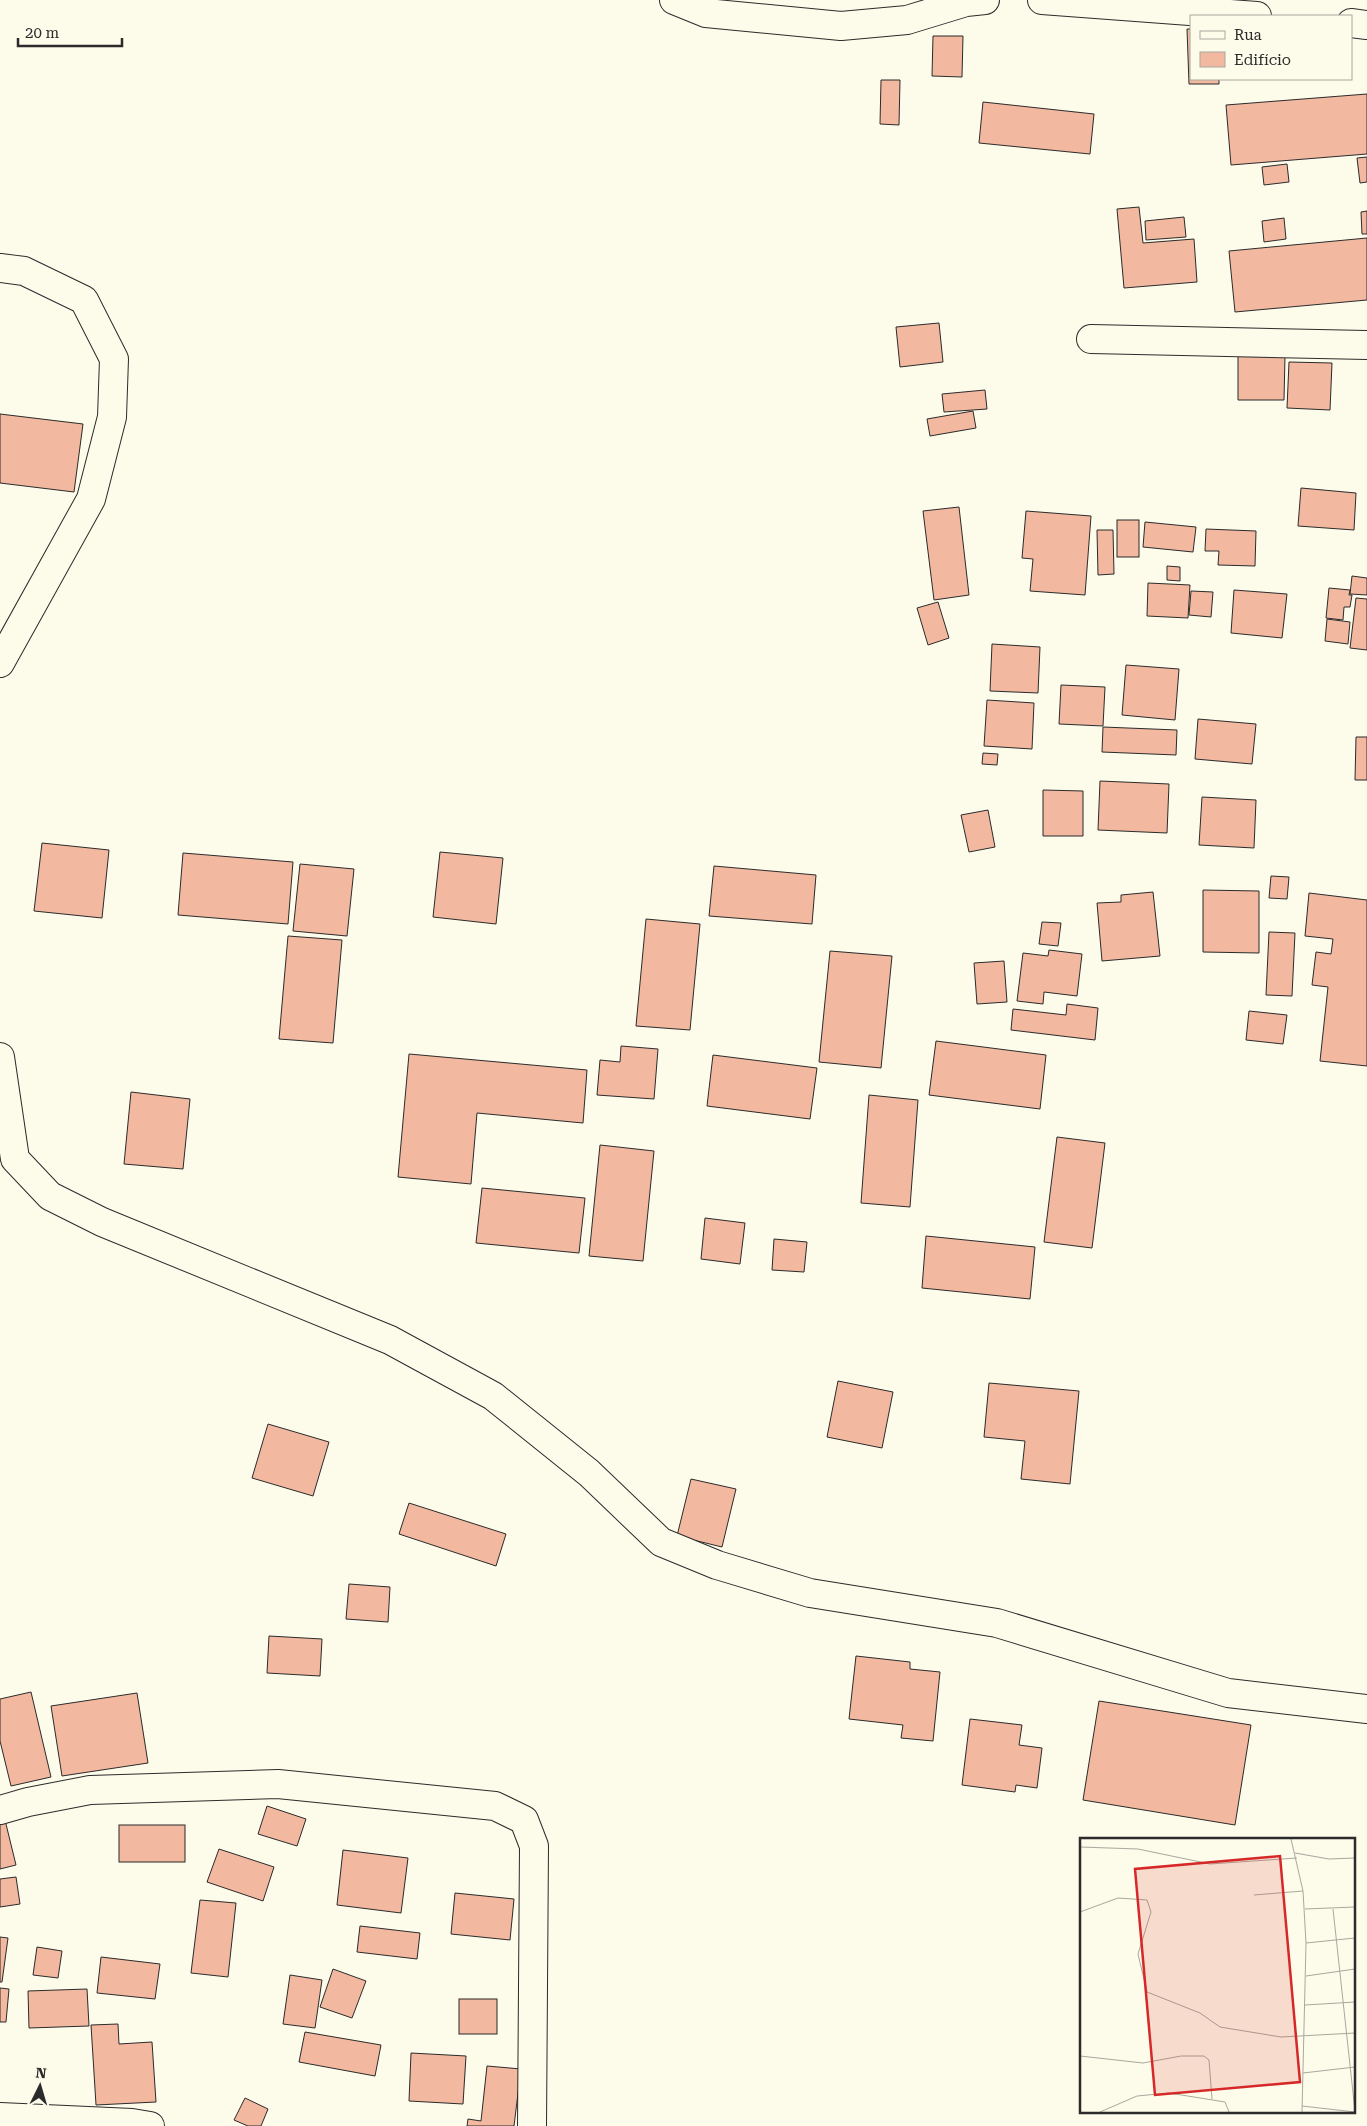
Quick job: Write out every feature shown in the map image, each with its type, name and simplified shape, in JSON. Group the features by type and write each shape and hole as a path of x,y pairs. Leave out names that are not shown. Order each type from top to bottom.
{"street":[{"path":"674,0 706,13 841,26 907,20 966,2 985,0"},
{"path":"1042,0 1244,15"},
{"path":"1352,23 1367,24"},
{"path":"0,268 24,270 84,300 114,358 112,418 91,499 0,663"},
{"path":"1091,339 1367,345"},
{"path":"0,1057 15,1159 50,1196 102,1222 390,1340 493,1396 589,1473 661,1542 716,1565 810,1593 997,1623 1228,1693 1367,1709"},
{"path":"0,1810 28,1802 90,1790 278,1784 496,1806 524,1820 534,1846 532,2126"},
{"path":"0,2117 132,2123 150,2126"}],"building":[{"path":"1187,29 1190,29 1190,80 1219,80 1219,84 1189,84"},
{"path":"933,36 963,36 962,77 932,76"},
{"path":"881,80 900,80 899,125 880,124"},
{"path":"1367,94 1367,154 1231,165 1226,105"},
{"path":"983,102 1094,114 1090,154 979,143"},
{"path":"1367,157 1367,182 1360,183 1357,158"},
{"path":"1287,164 1289,182 1264,185 1262,167"},
{"path":"1139,207 1143,243 1194,239 1197,282 1124,288 1117,209"},
{"path":"1367,211 1367,234 1362,234 1361,212"},
{"path":"1184,217 1186,237 1146,240 1145,221"},
{"path":"1284,218 1286,239 1264,242 1262,221"},
{"path":"1367,238 1367,300 1235,312 1229,251"},
{"path":"939,323 943,362 900,367 896,327"},
{"path":"1238,355 1285,356 1284,400 1238,400"},
{"path":"1289,362 1332,363 1330,410 1287,408"},
{"path":"985,390 987,409 944,412 942,394"},
{"path":"973,411 976,428 930,436 927,419"},
{"path":"0,414 83,424 74,492 0,483"},
{"path":"1301,488 1356,493 1354,530 1298,526"},
{"path":"959,507 969,595 934,600 923,511"},
{"path":"1026,511 1091,516 1085,595 1030,591 1033,559 1022,558"},
{"path":"1117,520 1139,520 1139,557 1117,557"},
{"path":"1145,522 1196,527 1193,552 1143,547"},
{"path":"1206,529 1256,531 1255,566 1218,565 1219,551 1205,551"},
{"path":"1097,530 1113,530 1114,574 1098,575"},
{"path":"1167,566 1180,567 1180,581 1167,580"},
{"path":"1352,576 1367,578 1367,595 1350,594"},
{"path":"1148,583 1190,585 1188,618 1147,616"},
{"path":"1329,588 1350,590 1349,595 1352,595 1350,607 1344,607 1343,620 1326,618"},
{"path":"1234,590 1287,594 1282,638 1231,633"},
{"path":"1191,591 1213,592 1211,617 1189,615"},
{"path":"1356,598 1367,599 1367,650 1350,648"},
{"path":"938,602 949,638 928,645 917,608"},
{"path":"1327,619 1350,622 1348,644 1325,641"},
{"path":"992,644 1040,647 1038,693 990,691"},
{"path":"1126,665 1179,669 1175,720 1122,715"},
{"path":"1061,685 1105,687 1103,726 1059,724"},
{"path":"987,700 1034,703 1032,749 984,746"},
{"path":"1198,719 1256,724 1252,764 1195,759"},
{"path":"1103,727 1177,730 1176,755 1102,752"},
{"path":"1356,737 1367,737 1367,780 1355,780"},
{"path":"983,753 998,754 997,765 982,764"},
{"path":"1100,781 1169,784 1167,833 1098,830"},
{"path":"1043,790 1083,791 1083,836 1043,836"},
{"path":"1202,797 1256,800 1254,848 1199,845"},
{"path":"988,810 995,847 969,852 961,815"},
{"path":"42,843 109,850 102,918 34,911"},
{"path":"440,852 503,858 496,924 433,917"},
{"path":"183,853 293,862 288,924 178,915"},
{"path":"300,864 354,869 347,936 293,931"},
{"path":"714,866 816,875 812,924 709,916"},
{"path":"1271,876 1289,877 1287,899 1269,898"},
{"path":"1203,890 1259,891 1259,953 1203,952"},
{"path":"1153,892 1160,956 1102,961 1097,903 1121,902 1121,895"},
{"path":"1309,893 1367,900 1367,1066 1320,1061 1328,987 1312,985 1316,952 1331,954 1333,939 1305,936"},
{"path":"646,919 700,924 690,1030 636,1026"},
{"path":"1042,922 1061,923 1058,946 1039,944"},
{"path":"1269,932 1295,933 1292,996 1266,995"},
{"path":"288,936 342,940 333,1043 279,1039"},
{"path":"1049,950 1082,954 1077,996 1044,992 1043,1004 1017,1001 1023,953 1048,956"},
{"path":"830,951 892,956 881,1068 819,1062"},
{"path":"1004,961 1007,1002 977,1004 974,963"},
{"path":"1067,1004 1098,1008 1095,1040 1011,1030 1013,1009 1066,1015"},
{"path":"1249,1011 1287,1015 1283,1044 1246,1040"},
{"path":"936,1041 1046,1055 1040,1109 929,1095"},
{"path":"621,1046 658,1049 654,1099 597,1095 600,1060 620,1062"},
{"path":"409,1054 587,1070 583,1123 477,1113 471,1184 398,1177"},
{"path":"713,1055 817,1068 810,1119 707,1106"},
{"path":"131,1092 190,1099 183,1169 124,1164"},
{"path":"869,1095 918,1100 910,1207 861,1203"},
{"path":"1057,1137 1105,1143 1092,1248 1044,1242"},
{"path":"600,1145 654,1151 643,1261 589,1256"},
{"path":"482,1188 585,1198 579,1253 476,1243"},
{"path":"705,1218 745,1223 740,1264 701,1259"},
{"path":"926,1236 1035,1247 1030,1299 922,1288"},
{"path":"774,1239 807,1242 804,1272 772,1270"},
{"path":"838,1381 893,1392 882,1448 827,1437"},
{"path":"989,1383 1079,1391 1070,1484 1021,1479 1025,1441 984,1437"},
{"path":"268,1424 329,1442 313,1496 252,1478"},
{"path":"691,1479 736,1489 722,1547 677,1536"},
{"path":"409,1503 506,1534 496,1566 399,1534"},
{"path":"349,1584 390,1587 388,1622 346,1619"},
{"path":"269,1636 322,1639 320,1676 267,1673"},
{"path":"856,1656 910,1662 910,1669 940,1672 933,1741 901,1738 903,1725 849,1719"},
{"path":"31,1692 51,1777 11,1786 0,1741 0,1699"},
{"path":"137,1693 148,1763 62,1776 51,1706"},
{"path":"1099,1701 1251,1725 1235,1825 1083,1800"},
{"path":"970,1719 1022,1725 1019,1745 1042,1748 1037,1788 1016,1785 1015,1792 962,1785"},
{"path":"267,1806 306,1819 297,1846 258,1834"},
{"path":"5,1820 16,1865 0,1869 0,1821"},
{"path":"119,1825 185,1825 185,1862 119,1862"},
{"path":"219,1849 274,1867 263,1901 207,1882"},
{"path":"343,1850 408,1858 401,1913 337,1905"},
{"path":"16,1877 20,1904 0,1907 0,1879"},
{"path":"455,1893 514,1899 510,1940 451,1934"},
{"path":"200,1900 236,1903 228,1977 191,1973"},
{"path":"360,1926 420,1933 417,1959 357,1952"},
{"path":"0,1937 8,1938 2,1982 0,1982"},
{"path":"37,1947 62,1951 58,1978 33,1975"},
{"path":"101,1957 160,1964 155,1999 97,1993"},
{"path":"333,1969 366,1981 352,2018 320,2007"},
{"path":"290,1975 322,1980 315,2028 283,2024"},
{"path":"0,1988 9,1989 6,2022 0,2022"},
{"path":"87,1989 89,2026 29,2028 28,1991"},
{"path":"459,1999 497,1999 497,2034 459,2034"},
{"path":"118,2024 119,2044 152,2042 156,2102 96,2105 91,2025"},
{"path":"305,2032 381,2045 375,2076 299,2062"},
{"path":"411,2053 466,2056 463,2104 409,2101"},
{"path":"487,2066 521,2069 514,2126 467,2126 468,2119 481,2121"},
{"path":"245,2098 268,2109 261,2126 248,2126 234,2120"}]}
